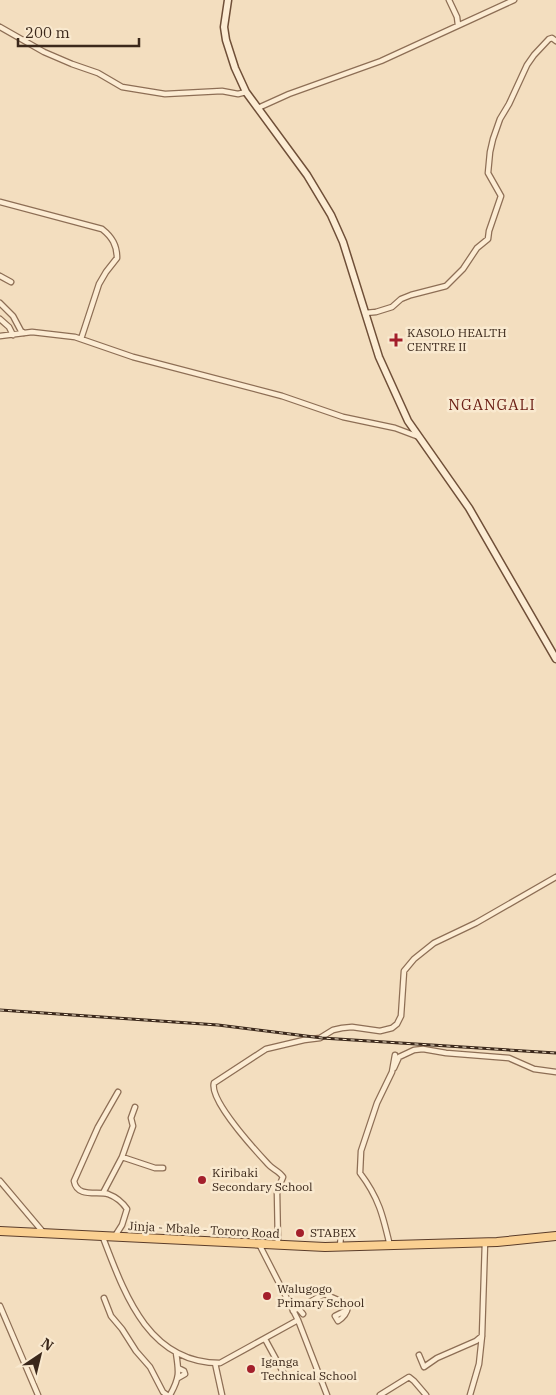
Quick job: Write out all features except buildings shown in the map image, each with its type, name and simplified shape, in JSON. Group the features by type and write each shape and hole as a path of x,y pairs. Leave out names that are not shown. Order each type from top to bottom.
{"main road":[{"path":"228,0 224,26 232,62 246,92 307,175 331,215 343,242 379,356 408,421 469,508 556,659"},
{"name":"Jinja - Mbale - Tororo Road","path":"0,1231 340,1247 485,1242 556,1236"}],"street":[{"path":"449,0 457,17 458,25"},
{"path":"258,108 297,91 381,61 514,0"},
{"path":"0,27 44,52 98,73 122,87 165,94 222,91 238,94 246,92"},
{"path":"365,313 392,307 401,299 411,295 446,286 463,269 477,248 488,239 501,196 488,173 490,152 500,119 534,55 549,39 552,38 556,41"},
{"path":"0,202 102,229 116,246 117,258 99,284 81,339"},
{"path":"0,276 11,282"},
{"path":"0,303 12,316 21,332 24,333"},
{"path":"0,319 9,327 13,335"},
{"path":"0,336 24,333 55,334 81,339 134,357 282,396 343,416 395,428 420,438"},
{"path":"278,1245 277,1191 282,1176 269,1166 218,1102 213,1090 214,1083 266,1049 320,1038 333,1030 342,1028 352,1027 380,1031 392,1028 397,1024 401,1016 404,971 414,959 434,944 476,923 556,877"},
{"path":"390,1246 381,1208 371,1188 360,1173 361,1151 377,1103 399,1057 414,1050 423,1049 446,1053 509,1058 534,1069 556,1072"},
{"path":"392,1072 395,1055"},
{"path":"115,1236 122,1225 127,1209 124,1204 115,1198 103,1194 90,1194 79,1190 74,1181 98,1127 118,1092"},
{"path":"103,1194 122,1157 133,1126 131,1118 135,1107"},
{"path":"122,1157 155,1168 164,1168"},
{"path":"0,1181 43,1232"},
{"path":"340,1247 341,1234"},
{"path":"102,1235 125,1293 153,1336 187,1359 220,1363 298,1320"},
{"path":"470,1395 478,1364 482,1336 485,1242"},
{"path":"259,1244 298,1320 328,1395"},
{"path":"293,1312 324,1294 344,1302 348,1307 347,1310"},
{"path":"104,1298 111,1316 150,1367 163,1392 169,1395 178,1378 176,1353"},
{"path":"0,1306 38,1395"},
{"path":"298,1308 303,1314"},
{"path":"419,1355 424,1367 437,1358 476,1341 482,1336"},
{"path":"265,1339 283,1372"},
{"path":"214,1363 222,1395"},
{"path":"380,1395 409,1377 414,1380 426,1395"}],"railway":[{"path":"0,1010 218,1025 322,1038 556,1053"}],"place":[{"name":"KASOLO HEALTH CENTRE II","path":"396,340"},
{"name":"Kiribaki Secondary School","path":"202,1180"},
{"name":"STABEX","path":"300,1233"},
{"name":"Walugogo Primary School","path":"267,1296"},
{"name":"Iganga Technical School","path":"251,1369"}],"district":[{"name":"NGANGALI","path":"492,405"}]}
